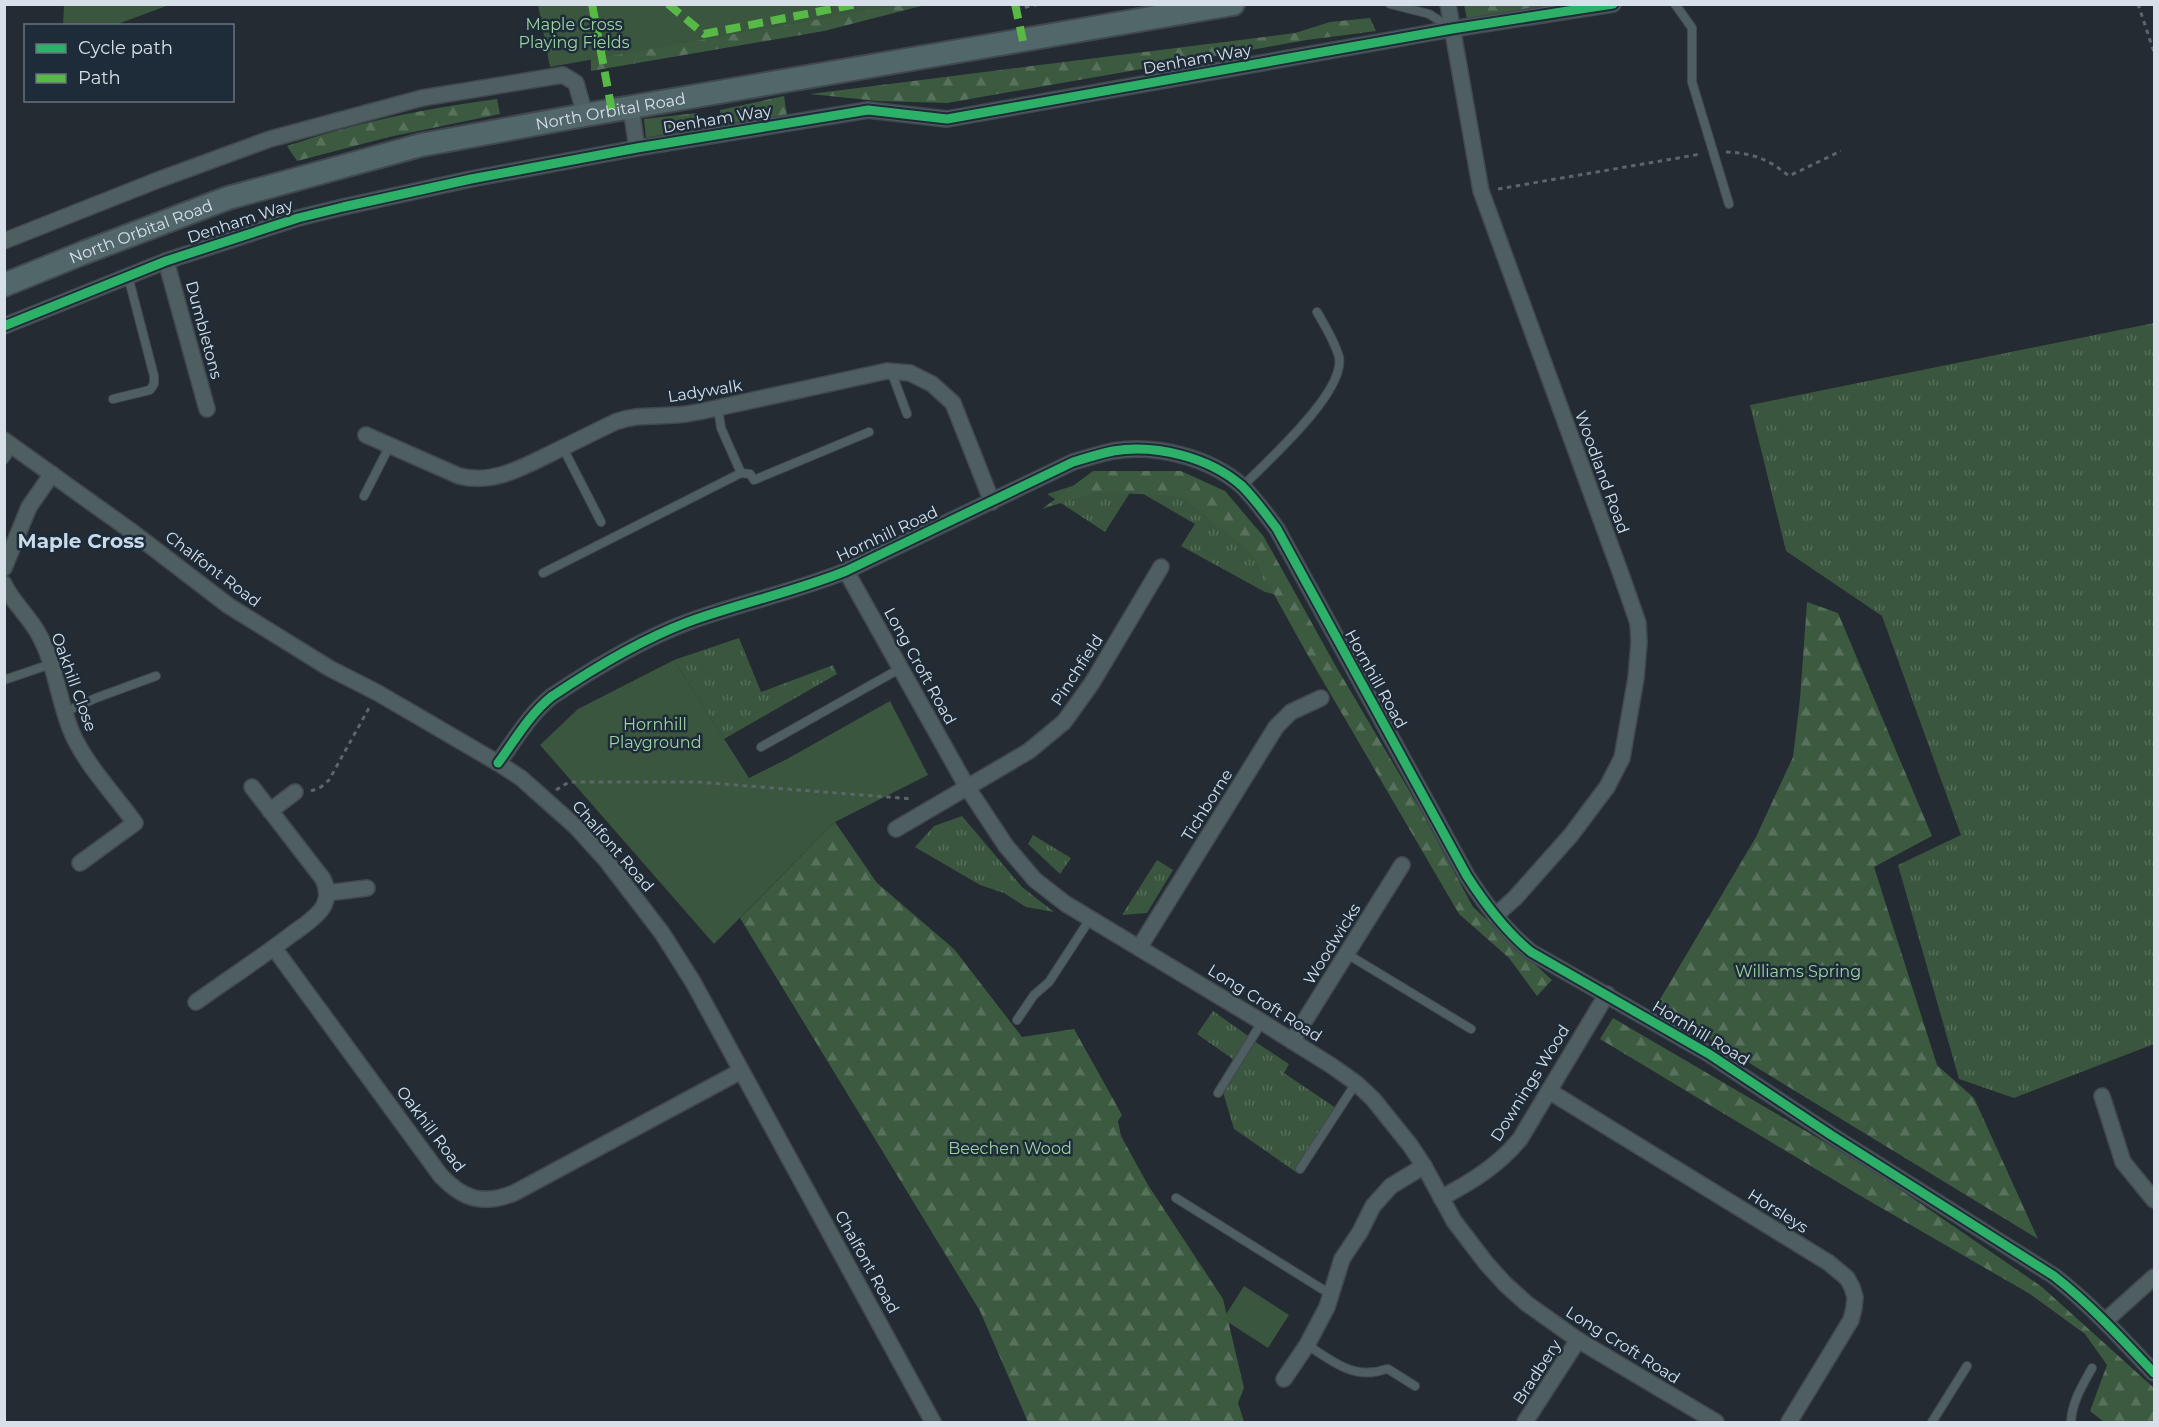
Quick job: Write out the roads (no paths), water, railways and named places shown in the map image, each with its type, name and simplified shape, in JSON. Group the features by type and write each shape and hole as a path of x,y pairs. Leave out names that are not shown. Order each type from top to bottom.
{"main road":[{"name":"North Orbital Road","path":"4,285 228,198 421,145 1146,12 1233,4"}],"street":[{"name":"Woodland Road","path":"1448,4 1481,191 1622,577 1638,623 1639,642 1626,744 1617,771 1607,788 1571,835 1515,898 1495,916"},
{"name":"Denham Way","path":"4,326 166,261 298,218 471,179 637,148 868,110 947,119 1452,28 1614,4"},
{"path":"4,241 158,180 270,139 422,98 563,75 576,83 585,115"},
{"path":"631,108 637,148"},
{"name":"Dumbletons","path":"166,261 207,409"},
{"name":"Ladywalk","path":"366,435 468,479 488,478 514,472 627,417 675,415 891,371 910,373 942,392 953,403 992,502"},
{"name":"Chalfont Road","path":"9,443 131,531 229,606 329,668 378,693 498,762 539,792 576,827 606,860 679,958 933,1422"},
{"name":"Hornhill Road","path":"498,762 541,706 569,685 632,648 687,622 816,583 846,571 1073,462 1125,450 1171,452 1208,465 1242,486 1276,529 1467,876 1495,916 1517,941 1531,952 1709,1054 1831,1135 2054,1276 2105,1321 2154,1372"},
{"path":"4,568 29,507 52,474"},
{"name":"Pinchfield","path":"896,829 1029,751 1064,722 1092,682 1161,567"},
{"name":"Long Croft Road","path":"846,571 967,787 991,826 1022,865 1050,892 1090,919 1262,1022 1356,1083 1392,1122 1424,1166 1469,1242 1505,1284 1526,1303 1578,1340 1716,1422"},
{"name":"Oakhill Close","path":"4,584 13,600 38,632 51,664 64,712 79,747 135,823 80,863"},
{"name":"Tichborne","path":"1140,948 1276,727 1291,712 1322,698"},
{"path":"196,1002 313,918 323,906 327,893 323,879 252,787"},
{"path":"270,811 296,792"},
{"name":"Woodwicks","path":"1292,1041 1402,865"},
{"path":"327,893 367,888"},
{"name":"Oakhill Road","path":"274,948 441,1176 460,1192 480,1199 490,1200 514,1193 741,1071"},
{"name":"Downings Wood","path":"1441,1198 1474,1180 1508,1154 1520,1139 1607,994"},
{"name":"Horsleys","path":"1548,1091 1829,1263 1847,1278 1855,1297 1851,1320 1789,1422"},
{"path":"2102,1096 2123,1162 2154,1200"},
{"path":"1284,1379 1307,1345 1327,1307 1342,1259 1360,1232 1373,1206 1390,1186 1424,1166"},
{"path":"2105,1321 2154,1277"},
{"name":"Bradbery","path":"1525,1422 1578,1340"}],"lane":[{"path":"1390,4 1428,14 1452,28"},
{"path":"1674,4 1692,28 1692,82 1729,204"},
{"path":"113,399 150,390 154,384 154,376 128,276"},
{"path":"1242,486 1321,404 1335,380 1339,370 1339,358 1317,312"},
{"path":"891,371 907,414"},
{"path":"718,408 721,428 741,473"},
{"path":"543,573 741,473 750,474 753,480 868,432"},
{"path":"4,460 9,443"},
{"path":"364,495 390,445"},
{"path":"563,448 601,522"},
{"path":"4,680 51,664"},
{"path":"761,747 901,668"},
{"path":"64,712 107,693 156,676"},
{"path":"1017,1020 1034,995 1049,982 1090,919"},
{"path":"1347,954 1471,1029"},
{"path":"1218,1093 1262,1022"},
{"path":"1300,1168 1356,1083"},
{"path":"1176,1198 1330,1294"},
{"path":"1307,1345 1346,1369 1356,1372 1388,1369 1415,1386"},
{"path":"1932,1422 1967,1366"},
{"path":"2071,1422 2071,1410 2092,1368"}],"district":[{"name":"Maple Cross","path":"81,541"}],"park label":[{"name":"Maple Cross Playing Fields","path":"574,33"},
{"name":"Hornhill Playground","path":"655,733"},
{"name":"Williams Spring","path":"1798,971"},
{"name":"Beechen Wood","path":"1010,1148"}]}
